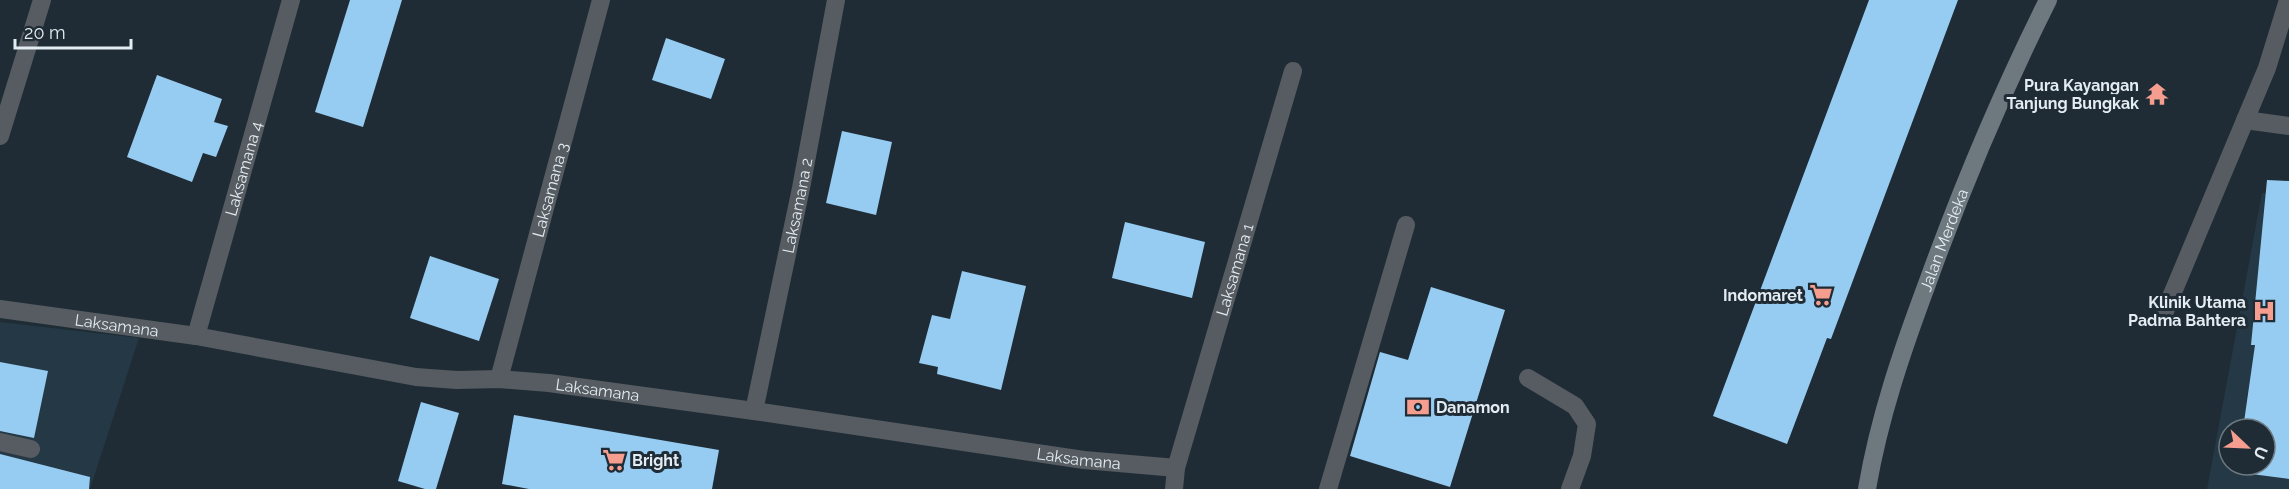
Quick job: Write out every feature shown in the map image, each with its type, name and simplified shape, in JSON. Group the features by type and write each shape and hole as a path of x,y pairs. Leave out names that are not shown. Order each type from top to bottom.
{"main road":[{"name":"Jalan Merdeka","path":"1867,489 1898,361 1957,200 2017,62 2048,0"}],"street":[{"path":"0,136 42,0"},
{"name":"Laksamana 4","path":"196,336 291,0"},
{"name":"Laksamana 3","path":"499,379 601,0"},
{"name":"Laksamana 2","path":"754,411 801,188 836,0"},
{"path":"2163,316 2267,68 2288,0"},
{"name":"Laksamana 1","path":"1176,468 1293,71"},
{"path":"2245,120 2289,126"},
{"path":"1328,489 1406,225"},
{"name":"Laksamana","path":"0,309 196,336 416,377 549,383 1084,460 1176,468"},
{"path":"1528,378 1575,406 1587,424 1582,456 1570,489"},
{"path":"0,442 31,449"},
{"path":"1174,489 1176,468"}],"shaded area":[{"name":"Klinik Utama Padma Bahtera","path":"2262,193 2289,193 2289,489 2207,489 2217,435 2217,477 2277,477 2277,417 2220,417"},
{"path":"0,322 139,338 90,489 0,489"}],"building":[{"path":"350,0 402,0 363,127 315,112"},
{"path":"1869,0 1958,0 1831,339 1827,338 1787,444 1713,416"},
{"path":"666,38 725,59 711,99 652,80"},
{"path":"157,75 222,99 214,122 228,126 216,157 203,153 192,182 127,157"},
{"path":"842,131 892,142 876,215 826,203"},
{"path":"2267,180 2289,181 2289,479 2274,477 2277,477 2277,417 2245,417 2255,345 2251,345"},
{"path":"1125,222 1205,242 1192,298 1112,278"},
{"path":"430,256 499,279 479,341 410,318"},
{"path":"962,271 1026,286 1001,390 937,374 938,367 919,363 932,315 950,319"},
{"name":"Danamon","path":"1431,287 1505,310 1450,487 1350,456 1380,352 1408,360"},
{"path":"0,362 48,371 34,438 0,431"},
{"path":"421,402 459,413 436,489 425,489 398,481"},
{"path":"514,415 719,450 712,489 529,489 502,484"},
{"path":"0,454 90,477 89,489 0,489"}],"place":[{"name":"Pura Kayangan Tanjung Bungkak","path":"2157,94"},
{"name":"Indomaret","path":"1821,295"},
{"name":"Klinik Utama Padma Bahtera","path":"2264,311"},
{"name":"Danamon","path":"1418,407"},
{"name":"Bright","path":"614,460"}]}
